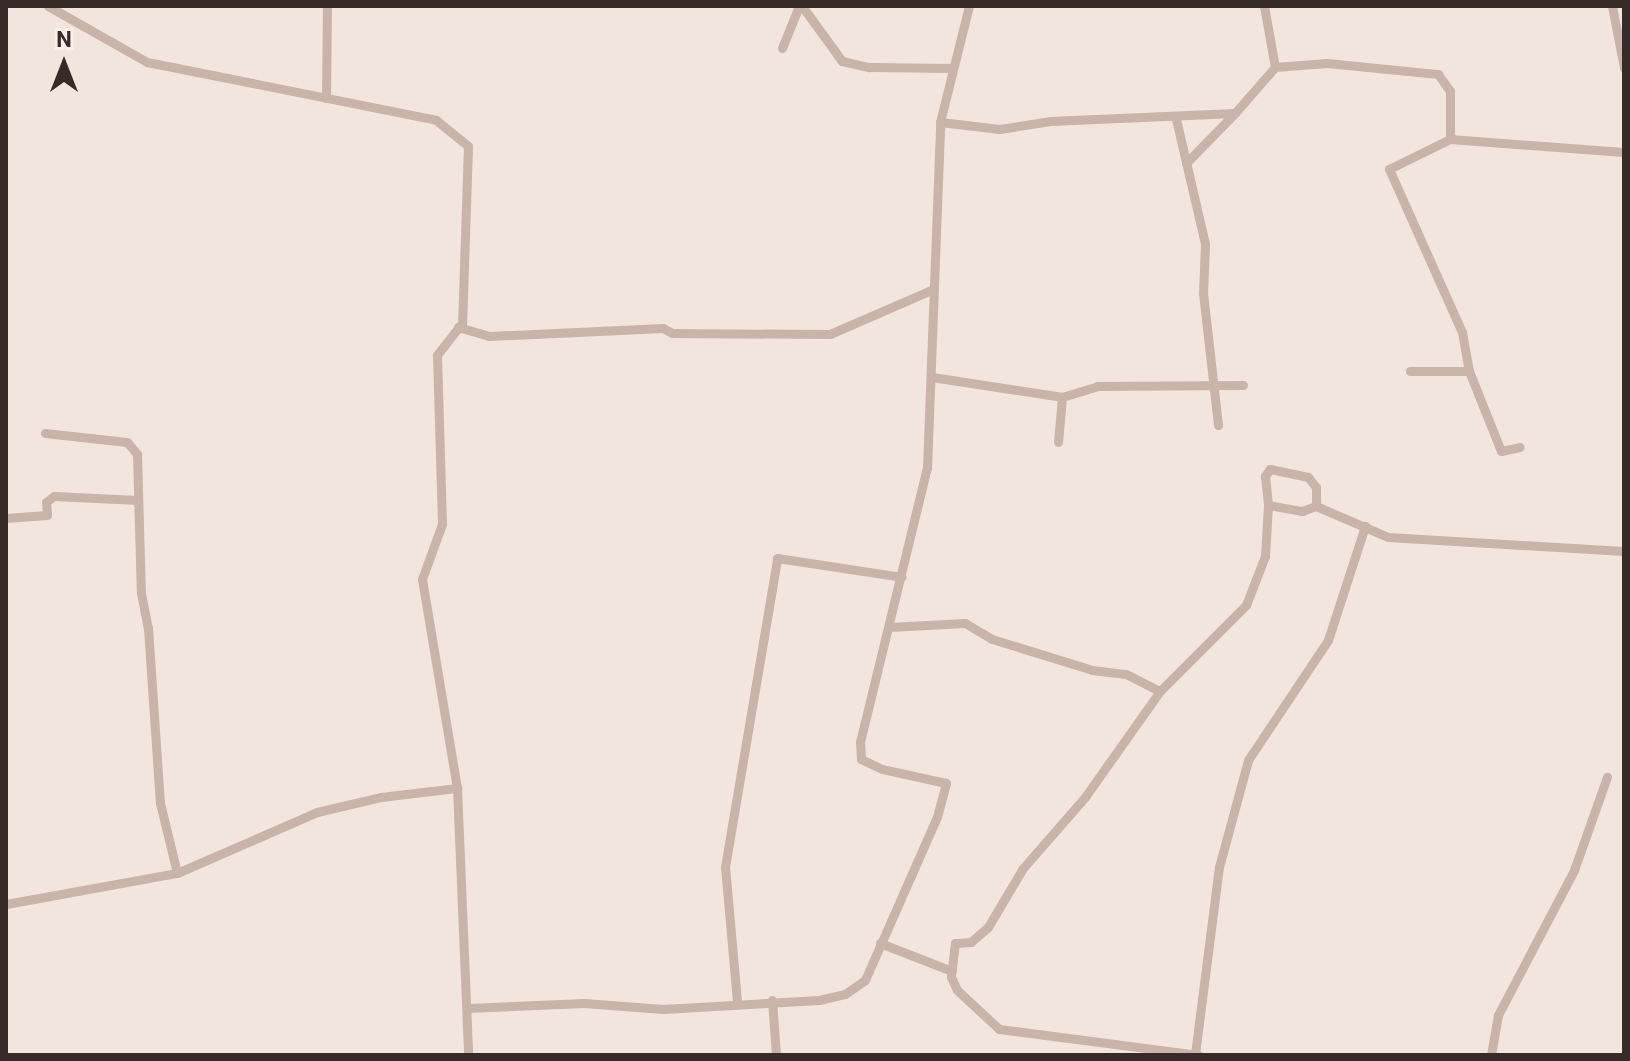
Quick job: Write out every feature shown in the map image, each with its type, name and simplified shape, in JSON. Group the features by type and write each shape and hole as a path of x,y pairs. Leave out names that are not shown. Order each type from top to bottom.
{"street":[{"path":"48,6 147,62 436,120 468,146 458,327 437,355 442,524 422,579 457,788 468,1055"},
{"path":"326,98 327,6"},
{"path":"782,48 800,6 842,61 869,67 952,68"},
{"path":"468,1008 584,1003 663,1009 737,1001 819,1000 845,994 865,980 937,817 946,783 882,769 861,759 860,742 927,468 932,377 931,290 940,122 969,6"},
{"path":"1264,6 1275,67"},
{"path":"1612,6 1624,68"},
{"path":"1186,163 1275,67 1327,63 1438,74 1450,91 1450,139"},
{"path":"940,122 1000,129 1050,121 1176,119 1235,113"},
{"path":"1176,119 1205,244 1203,293 1218,425"},
{"path":"1520,447 1501,451 1469,371 1462,332 1389,169 1450,139 1624,152"},
{"path":"458,327 489,336 663,328 672,333 830,334 931,290"},
{"path":"1410,371 1469,371"},
{"path":"932,377 1062,397 1097,386 1243,385"},
{"path":"1058,442 1062,397"},
{"path":"45,433 127,442 137,454 160,803 177,873"},
{"path":"1316,506 1316,487 1308,477 1270,469 1265,476 1268,505 1265,556 1246,605 1160,691 1085,797 1023,868 988,927 971,942 955,943 952,971 957,990 999,1029 1197,1054 1219,867 1248,760 1328,640 1365,526"},
{"path":"6,518 47,515 46,502 54,496 138,500"},
{"path":"1268,505 1302,511 1316,506 1388,537 1624,551"},
{"path":"737,1001 725,867 777,558 902,577"},
{"path":"889,627 965,623 992,639 1092,670 1126,674 1160,691"},
{"path":"1491,1055 1498,1015 1574,870 1607,777"},
{"path":"6,904 177,873 317,812 381,797 457,788"},
{"path":"880,943 952,971"},
{"path":"772,1000 776,1055"}]}
